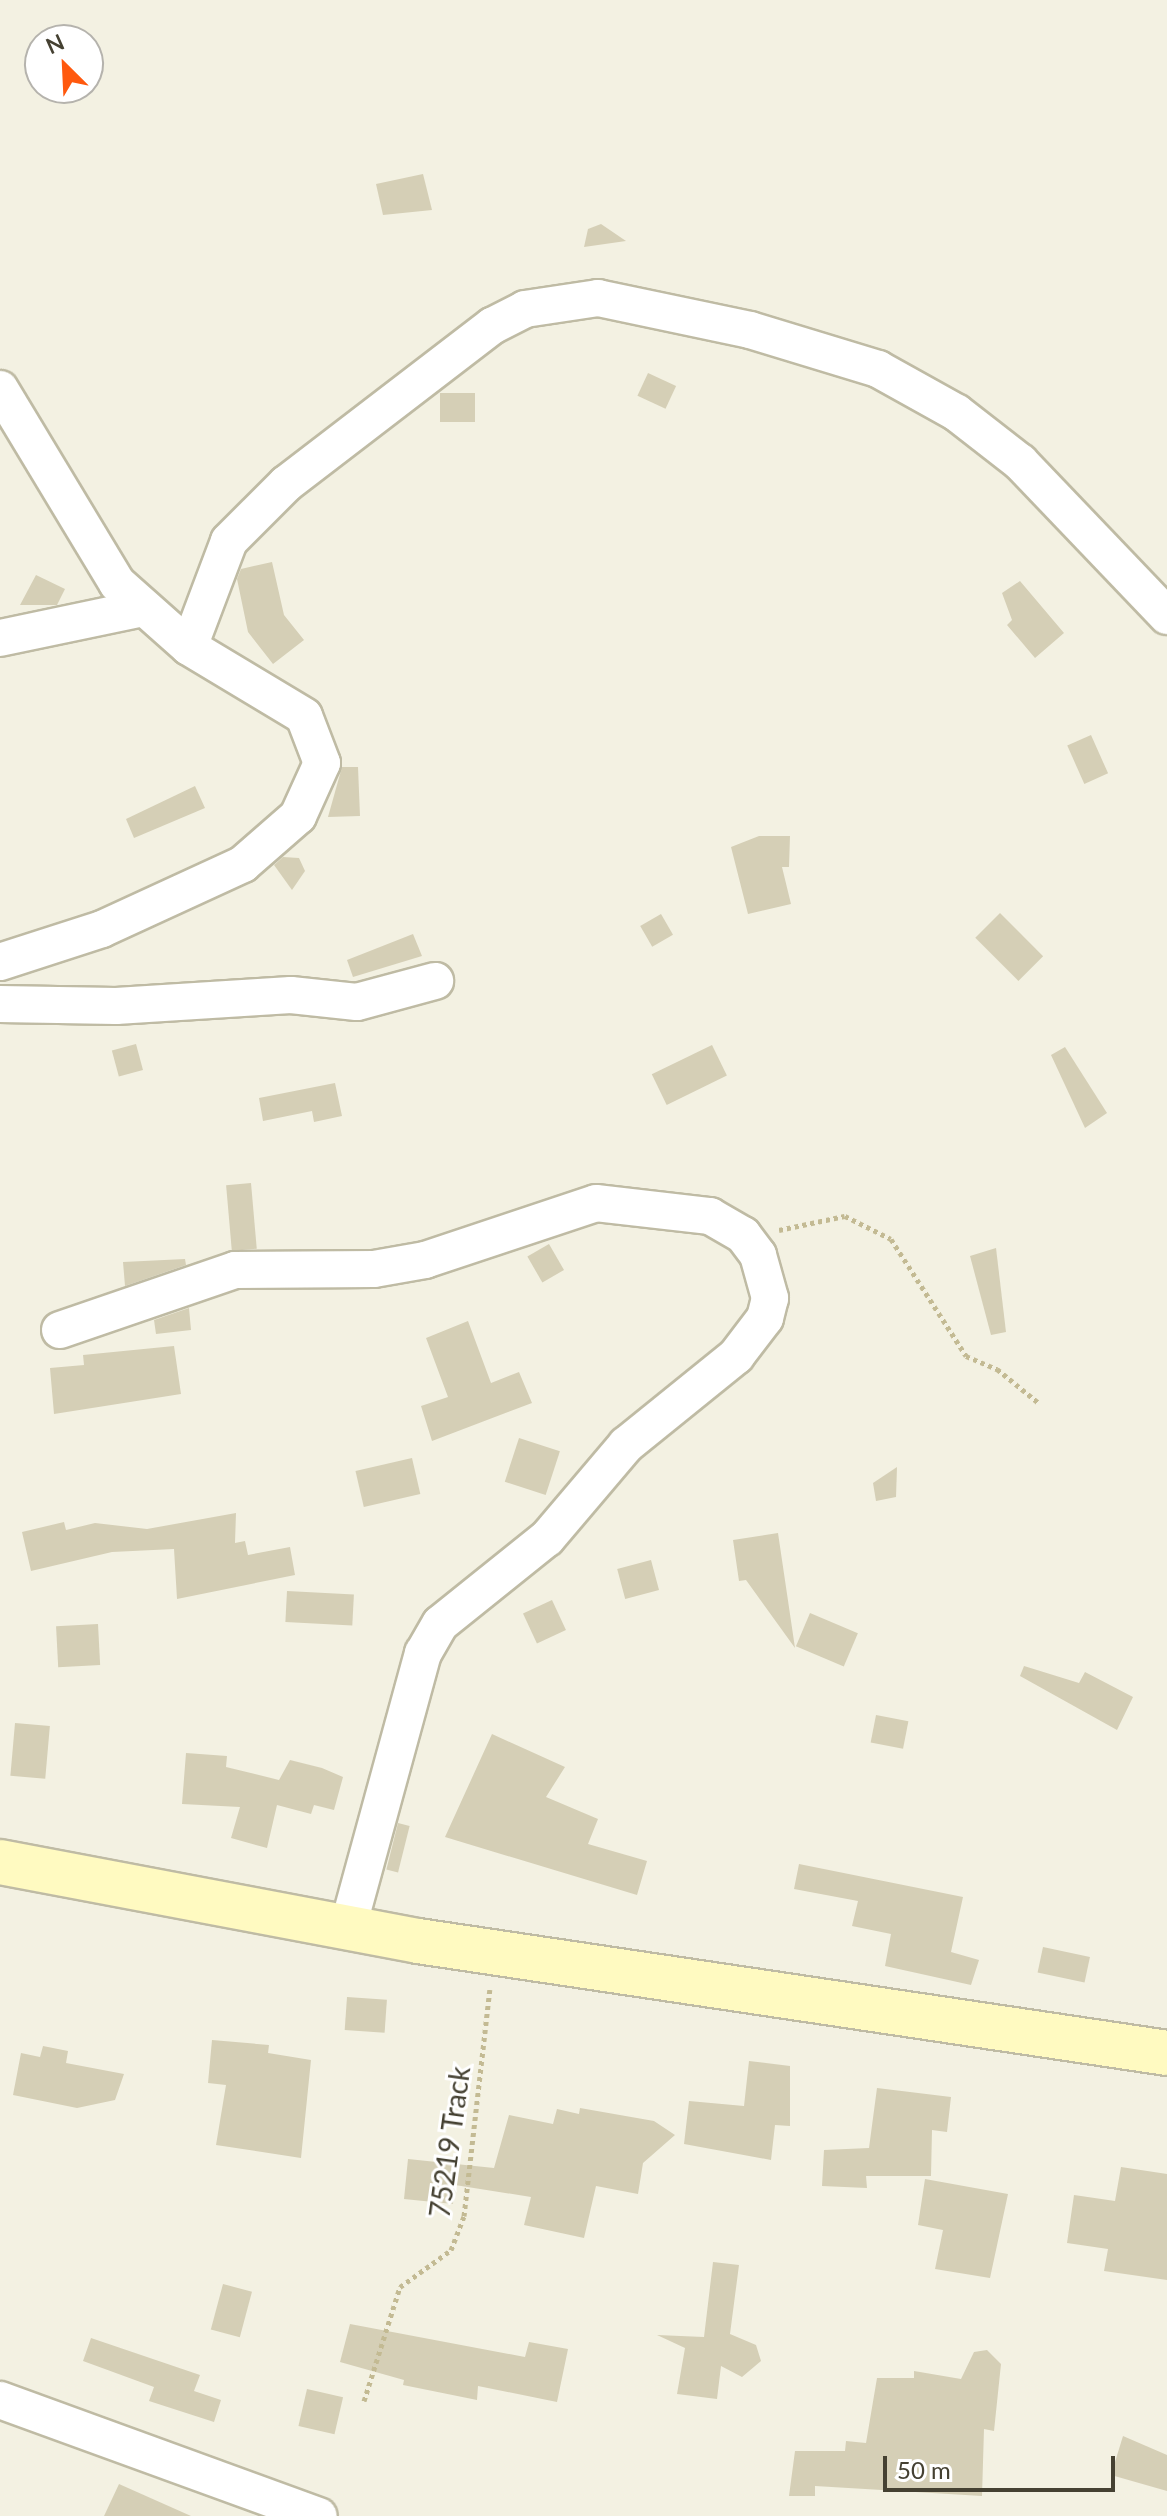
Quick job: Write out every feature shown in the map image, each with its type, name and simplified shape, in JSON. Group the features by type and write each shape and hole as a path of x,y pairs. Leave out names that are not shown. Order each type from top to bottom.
{"street":[{"path":"189,647 229,541 286,484 492,326 546,303 598,298 750,330 878,369 918,391 1020,462 1167,616"},
{"path":"0,389 139,609 189,647 304,716 320,751 317,788 271,847 243,864 102,929 0,962"},
{"path":"0,638 139,609"},
{"path":"0,1004 116,1006 291,995 357,1002 435,981"},
{"path":"60,1330 235,1270 412,1263 596,1203 710,1216 743,1235 758,1255 770,1298 765,1318 736,1356 626,1445 547,1538 440,1624 423,1653 348,1928"},
{"path":"0,1862 495,1953 1167,2053"},
{"path":"0,2400 319,2516"}],"path":[{"path":"758,1255 778,1230 811,1218 845,1216 891,1239 966,1356 997,1369 1040,1404"},
{"name":"75219 Track","path":"364,2401 400,2287 451,2250 464,2216 495,1953"}],"building":[{"path":"423,174 432,210 383,215 376,184"},
{"path":"601,224 626,241 584,247 588,229"},
{"path":"648,373 676,386 666,409 637,396"},
{"path":"440,393 475,393 475,422 440,422"},
{"path":"272,562 284,615 304,640 273,664 248,632 237,579 241,569"},
{"path":"36,575 65,589 57,605 20,605"},
{"path":"1020,581 1064,633 1035,658 1007,625 1012,620 1002,593"},
{"path":"1091,735 1108,773 1084,784 1067,746"},
{"path":"342,767 358,767 360,816 328,817"},
{"path":"195,786 205,808 134,838 126,819"},
{"path":"759,836 790,836 789,867 782,867 791,904 748,914 731,847"},
{"path":"283,857 299,858 305,871 292,890 274,865"},
{"path":"1000,913 1043,956 1018,981 975,938"},
{"path":"661,914 673,935 652,947 640,926"},
{"path":"413,934 422,956 353,977 347,960"},
{"path":"136,1044 143,1070 119,1077 112,1050"},
{"path":"712,1045 727,1076 667,1105 652,1074"},
{"path":"1065,1047 1107,1113 1085,1128 1051,1055"},
{"path":"335,1083 342,1116 314,1122 312,1111 263,1121 259,1098"},
{"path":"251,1183 257,1249 232,1251 226,1185"},
{"path":"549,1244 564,1270 542,1282 527,1256"},
{"path":"996,1248 1006,1332 991,1335 970,1256"},
{"path":"185,1259 186,1265 125,1286 123,1262"},
{"path":"189,1308 191,1330 156,1334 154,1320"},
{"path":"468,1321 491,1383 519,1372 532,1403 432,1441 421,1406 448,1397 426,1338"},
{"path":"174,1346 181,1394 54,1414 50,1368 84,1365 83,1355"},
{"path":"519,1438 560,1451 546,1495 505,1482"},
{"path":"412,1458 420,1494 364,1507 355,1471"},
{"path":"897,1467 896,1497 876,1501 873,1483"},
{"path":"236,1513 235,1543 245,1541 248,1555 290,1547 295,1575 177,1599 174,1549 112,1552 31,1571 22,1532 64,1522 66,1530 95,1523 147,1529"},
{"path":"778,1533 795,1648 746,1580 739,1581 733,1540"},
{"path":"651,1560 659,1590 625,1599 617,1569"},
{"path":"287,1591 354,1595 352,1625 285,1622"},
{"path":"552,1600 566,1630 537,1643 523,1614"},
{"path":"810,1613 858,1633 844,1666 796,1646"},
{"path":"98,1624 100,1665 58,1667 56,1626"},
{"path":"1024,1666 1079,1683 1085,1672 1133,1697 1117,1730 1020,1676"},
{"path":"876,1715 908,1721 903,1749 871,1742"},
{"path":"15,1723 50,1726 45,1779 10,1776"},
{"path":"492,1734 565,1767 546,1797 598,1819 588,1844 647,1861 637,1895 445,1837"},
{"path":"186,1753 227,1756 226,1767 279,1780 290,1760 343,1777 334,1810 314,1805 311,1814 277,1805 267,1848 231,1838 240,1807 182,1804"},
{"path":"398,1823 410,1826 398,1872 386,1870"},
{"path":"799,1864 963,1897 951,1952 979,1960 971,1985 885,1966 891,1934 852,1926 858,1901 794,1889"},
{"path":"1043,1947 1090,1957 1085,1982 1038,1972"},
{"path":"347,1997 387,2000 385,2033 345,2030"},
{"path":"212,2040 269,2045 268,2053 311,2060 301,2158 216,2145 226,2085 208,2083"},
{"path":"43,2046 68,2051 66,2063 124,2074 115,2100 77,2108 13,2095 21,2053 40,2057"},
{"path":"749,2061 790,2066 790,2126 775,2125 771,2160 684,2144 689,2101 744,2106"},
{"path":"877,2088 951,2097 947,2132 932,2130 931,2176 866,2176 867,2188 822,2186 824,2150 869,2148"},
{"path":"580,2108 654,2121 675,2135 643,2163 638,2194 596,2186 584,2238 524,2225 531,2197 455,2185 453,2204 404,2199 408,2159 494,2168 509,2115 553,2124 557,2109 579,2114"},
{"path":"1121,2167 1167,2174 1167,2280 1104,2271 1108,2249 1067,2243 1074,2195 1115,2201"},
{"path":"925,2179 1008,2194 990,2278 935,2269 943,2230 918,2225"},
{"path":"713,2262 739,2265 730,2334 756,2345 761,2361 742,2377 721,2366 717,2399 677,2394 685,2348 657,2335 704,2337"},
{"path":"223,2284 252,2292 240,2337 211,2329"},
{"path":"350,2324 525,2357 529,2342 568,2349 557,2402 478,2386 477,2400 403,2385 404,2380 340,2362"},
{"path":"91,2338 200,2375 194,2391 221,2400 214,2422 149,2401 154,2387 83,2361"},
{"path":"987,2350 1001,2364 994,2431 984,2429 982,2496 815,2486 815,2496 789,2496 795,2451 845,2451 846,2441 866,2443 877,2378 914,2378 914,2371 961,2379 974,2352"},
{"path":"307,2389 343,2397 335,2434 298,2426"},
{"path":"1123,2436 1167,2455 1167,2491 1111,2475"},
{"path":"119,2484 191,2516 104,2516"}]}
